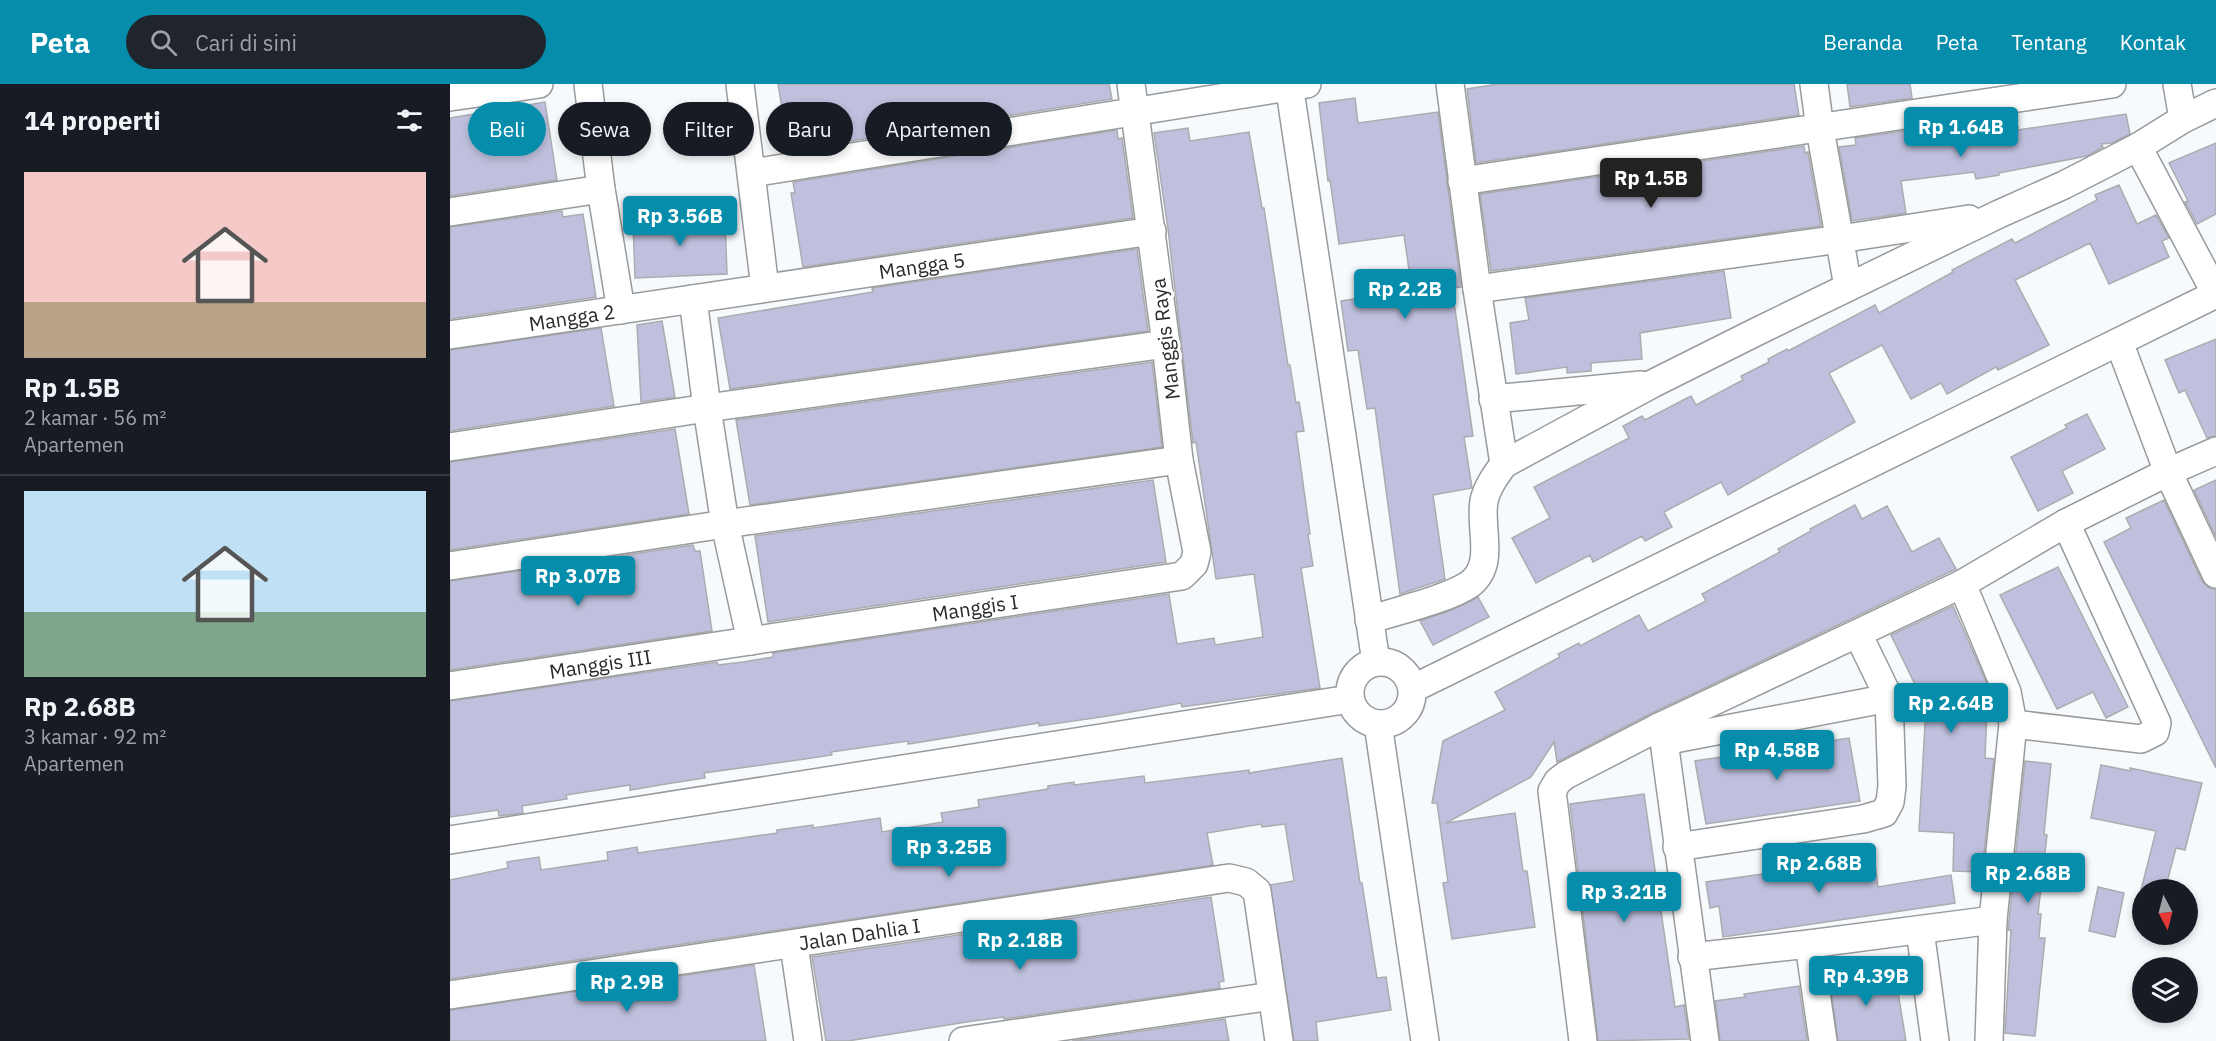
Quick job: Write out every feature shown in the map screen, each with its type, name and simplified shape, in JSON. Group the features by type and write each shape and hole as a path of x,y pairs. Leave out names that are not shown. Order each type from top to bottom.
{"street":[{"path":"450,96 539,84"},
{"path":"588,84 600,189 621,310"},
{"path":"740,84 765,288"},
{"name":"Manggis Raya","path":"1131,84 1167,344 1179,460 1197,552 1194,564"},
{"path":"1450,84 1477,289 1504,464"},
{"path":"1814,84 1848,287"},
{"path":"1462,181 2112,84"},
{"path":"2177,84 2183,119"},
{"path":"752,173 1295,85 1376,662"},
{"path":"1369,620 1456,592 1478,577 1484,565 1484,501 1493,478 1504,464 1652,384 1998,214 2064,185 2216,103"},
{"path":"1412,690 2216,294 2138,147"},
{"path":"450,212 600,189"},
{"path":"1477,289 1840,239 1998,214"},
{"name":"Mangga 5","path":"693,299 1152,231"},
{"path":"693,299 725,524 751,641"},
{"name":"Mangga 2","path":"450,335 693,299"},
{"path":"2119,342 2168,472 2216,574"},
{"path":"450,447 707,408 1167,344"},
{"path":"1493,399 1652,384"},
{"path":"1582,1041 1552,791 1558,781 1566,775 1661,734 1962,584 2066,524 2168,472 2216,451"},
{"path":"450,566 725,524 1179,460"},
{"path":"2013,724 2141,739 2155,732 2157,723 2066,524"},
{"name":"Manggis I","path":"751,641 1182,576 1194,564"},
{"path":"1962,584 2007,692 2013,724 1993,920 1989,1041"},
{"path":"1677,847 1863,819 1884,813 1890,802 1892,786 1889,698 1858,634"},
{"name":"Manggis III","path":"450,686 751,641"},
{"path":"1376,662 1396,665 1410,680 1412,690 1410,706 1403,715 1389,723 1378,724 1360,716 1350,699 1352,683 1361,669 1376,662"},
{"path":"1661,734 1889,698"},
{"path":"450,840 1350,699"},
{"path":"1378,724 1425,1041"},
{"path":"1661,734 1705,1041"},
{"name":"Jalan Dahlia I","path":"450,995 1229,878 1246,882 1257,891 1279,1041"},
{"path":"1692,957 1993,920"},
{"path":"1920,930 1935,1041"},
{"path":"1809,944 1823,1041"},
{"path":"794,945 808,1041"},
{"path":"963,1041 1272,996"}],"building":[{"path":"778,84 1109,84 1112,99 1012,115 1012,102 865,102 865,139 853,141 853,102 781,102"},
{"path":"1498,84 1794,84 1799,115 1476,163 1467,89"},
{"path":"1847,84 1910,84 1912,98 1850,107"},
{"path":"1355,98 1358,123 1438,112 1461,287 1452,288 1473,436 1464,437 1472,488 1433,495 1445,579 1400,594 1375,408 1367,409 1358,350 1348,351 1341,301 1412,291 1404,235 1339,244 1330,180 1328,181 1319,103"},
{"path":"546,108 557,180 450,196 450,118 468,115 468,156 546,156"},
{"path":"2126,114 2130,134 2112,143 2101,144 2103,147 2087,156 1976,179 1974,172 1901,181 1906,213 1852,221 1839,147 1856,145 1855,138 1917,129 1919,142"},
{"path":"1188,128 1190,141 1249,132 1262,208 1264,208 1288,365 1290,365 1296,403 1299,402 1304,431 1296,432 1313,566 1301,568 1320,688 1182,707 1181,703 1039,726 1039,723 908,744 908,741 831,752 832,755 704,773 705,778 630,790 630,785 566,795 567,799 522,806 523,813 499,816 498,810 450,817 450,701 717,662 718,665 743,662 773,657 773,653 1169,594 1177,644 1214,638 1215,645 1263,637 1254,574 1216,579 1196,442 1193,443 1168,229 1154,133"},
{"path":"1117,130 1118,139 1122,138 1133,218 803,267 791,193 795,193 793,182 955,156 1012,156 1012,147"},
{"path":"2216,143 2216,214 2197,224 2169,163"},
{"path":"1804,146 1805,153 1808,152 1821,226 1491,271 1480,194"},
{"path":"2119,185 2137,224 2156,215 2169,238 2162,241 2169,257 2109,284 2090,243 2015,280 2049,345 1998,370 1996,367 1947,394 1941,383 1911,399 1882,345 1829,373 1855,422 1728,495 1721,482 1664,512 1672,527 1645,541 1642,536 1593,562 1590,555 1536,583 1512,538 1550,518 1534,487 1629,438 1623,426 1642,416 1645,420 1691,396 1696,405 1743,380 1741,376 1769,362 1768,359 1787,349 1788,351 1875,305 1879,313 1953,272 1952,270 2012,239 2015,243 2097,200 2095,195"},
{"path":"562,211 563,217 583,214 596,297 450,319 450,227"},
{"path":"725,217 727,274 635,278 633,221"},
{"path":"1137,249 1148,331 730,389 718,318 873,292 872,288"},
{"path":"1724,271 1731,318 1640,333 1642,359 1591,363 1591,371 1567,373 1567,367 1516,374 1510,323 1529,320 1525,298"},
{"path":"662,321 675,397 641,402 637,325"},
{"path":"601,328 614,406 450,431 450,350"},
{"path":"2216,339 2216,436 2207,438 2185,390 2179,393 2165,360"},
{"path":"1152,362 1162,447 750,505 736,420"},
{"path":"2087,414 2105,449 2062,471 2073,493 2038,511 2011,457 2067,428 2065,425"},
{"path":"675,429 689,514 450,550 450,462"},
{"path":"1153,480 1166,562 768,622 755,536"},
{"path":"2216,480 2216,537 2194,490"},
{"path":"2164,500 2202,581 2208,587 2216,590 2216,768 2104,542 2131,528 2126,518"},
{"path":"1855,505 1862,519 1887,506 1912,552 1939,538 1956,569 1652,713 1557,762 1554,742 1531,777 1446,823 1515,813 1523,871 1527,871 1535,927 1452,939 1443,883 1448,882 1437,803 1432,803 1443,741 1505,710 1495,692 1560,657 1558,654 1579,643 1580,646 1639,615 1648,631 1706,601 1702,594 1780,552 1778,549"},
{"path":"693,545 695,551 700,551 712,631 450,670 450,581"},
{"path":"2058,567 2128,707 2106,718 2093,692 2057,709 2000,595"},
{"path":"1478,597 1489,617 1433,645 1420,621 1454,609"},
{"path":"1953,606 1988,686 1985,758 1994,759 1982,872 1953,871 1954,833 1919,831 1926,707 1891,635"},
{"path":"1849,738 1860,801 1706,824 1695,761"},
{"path":"1342,758 1360,883 1362,883 1377,978 1386,977 1391,1010 1316,1022 1318,1041 1294,1041 1270,885 1294,881 1285,824 1262,827 1261,824 1207,833 1213,865 450,979 450,880 508,868 507,862 539,857 541,870 608,860 607,852 637,847 638,853 777,833 777,830 813,825 813,828 880,818 882,832 943,822 941,813 979,807 978,800 1048,789 1048,786 1144,776 1145,783 1249,770 1249,773"},
{"path":"2025,761 2051,764 2044,834 2047,835 2038,914 2041,914 2039,938 2045,938 2035,1036 2005,1033 2011,930 2008,930"},
{"path":"2101,765 2131,771 2130,768 2202,783 2185,850 2176,848 2168,879 2144,879 2156,831 2091,818"},
{"path":"1644,794 1675,1007 1684,1005 1689,1039 1598,1041 1570,804"},
{"path":"1873,849 1878,887 1951,875 1955,903 1723,937 1719,906 1710,908 1706,882 1777,872 1777,869 1800,866 1798,856"},
{"path":"2098,887 2124,893 2115,937 2089,931"},
{"path":"1211,897 1224,981 1219,982 1220,988 1004,1019 1004,1017 973,1021 848,1041 826,1041 812,957"},
{"path":"754,965 766,1041 450,1041 450,1010"},
{"path":"1853,965 1855,981 1895,974 1906,1041 1838,1041 1828,968"},
{"path":"1799,986 1807,1041 1720,1041 1715,1001"},
{"path":"1225,1019 1229,1041 1072,1041"}]}
